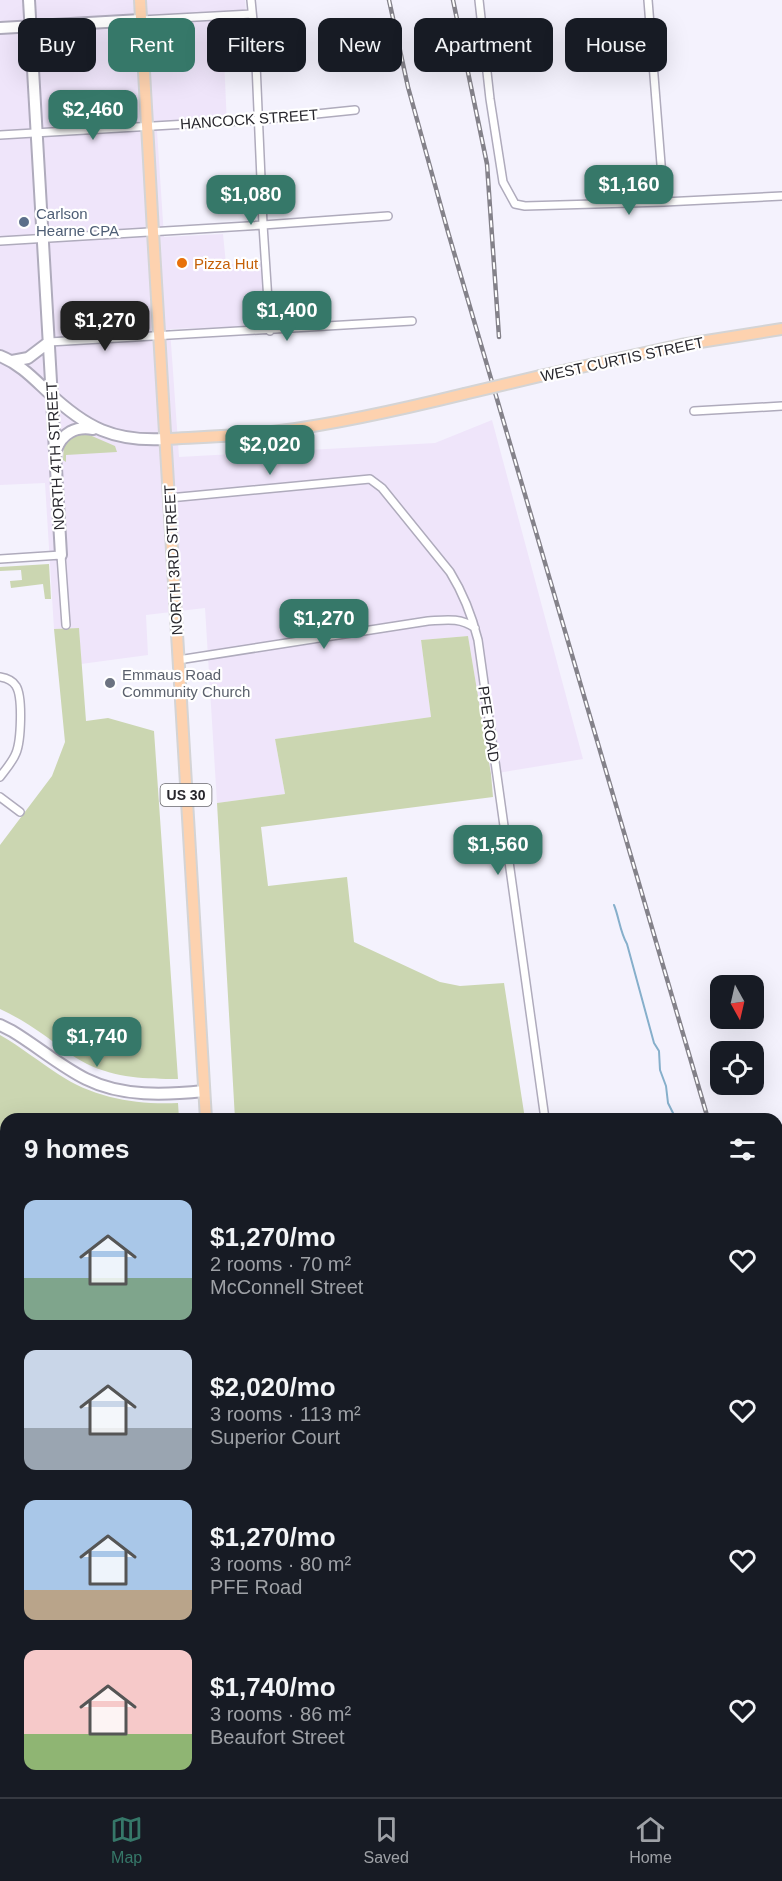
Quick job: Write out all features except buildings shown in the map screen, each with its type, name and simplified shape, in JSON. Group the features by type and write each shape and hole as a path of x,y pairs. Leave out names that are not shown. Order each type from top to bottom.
{"main road":[{"name":"NORTH 3RD STREET","path":"140,0 141,18"},
{"name":"NORTH 3RD STREET","path":"144,72 206,1113"},
{"name":"WEST CURTIS STREET","path":"166,440 238,435 314,426 364,417 681,345 782,329"}],"street":[{"name":"NORTH 4TH STREET","path":"29,0 30,18"},
{"path":"251,0 270,331"},
{"path":"479,0 490,99 503,182 515,204 525,206 664,202 782,196"},
{"path":"648,0 664,202"},
{"path":"178,18 252,14"},
{"path":"0,28 18,27"},
{"name":"NORTH 4TH STREET","path":"34,72 66,625"},
{"name":"HANCOCK STREET","path":"0,135 258,120 355,110"},
{"path":"0,241 388,216"},
{"path":"12,361 28,358 49,342 412,321"},
{"path":"0,356 12,361 52,396 99,430"},
{"path":"694,411 782,406"},
{"path":"55,452 63,437 74,429 99,430 132,439 166,440"},
{"name":"PFE ROAD","path":"169,498 370,478 382,488 453,578 475,628 544,1113"},
{"path":"0,559 61,555"},
{"path":"178,660 429,621 454,619 475,628"},
{"path":"0,677 6,678 16,686 21,735 15,756 0,777"},
{"path":"0,797 20,812"},
{"path":"0,1025 21,1036 87,1080 108,1087 148,1093 204,1091"}],"shaded area":[{"path":"0,0 245,0 247,18 207,18 207,72 225,72 227,126 157,131 164,237 223,234 226,264 262,264 268,326 170,329 179,457 435,443 492,420 583,759 491,774 468,636 421,640 431,717 275,739 285,794 217,803 205,608 146,615 148,655 81,664 79,628 54,629 45,483 0,485"}],"green space":[{"path":"85,433 115,446 117,452 66,455 66,462 63,460 64,443 73,435"},
{"path":"49,564 51,599 45,599 43,584 11,588 10,581 22,580 21,570 0,571 0,567"},
{"path":"79,628 86,721 108,718 154,731 178,1079 131,1077 98,1069 76,1058 33,1028 0,1009 0,845 52,776 65,742 54,629"},
{"path":"468,636 493,797 261,827 268,886 347,877 354,942 440,982 460,986 504,983 524,1113 235,1113 217,803 285,794 275,739 431,717 421,640"},
{"path":"0,1035 58,1074 86,1089 131,1101 178,1103 179,1113 0,1113"}],"waterway":[{"path":"614,905 654,1043 659,1051 660,1070 666,1086 668,1103 673,1113"}],"railway":[{"path":"389,0 408,87 448,232 706,1113"},
{"path":"453,0 487,164 499,337"}],"place":[{"name":"Carlson Hearne CPA","path":"24,222"},
{"name":"Pizza Hut","path":"182,263"},
{"name":"Emmaus Road Community Church","path":"110,683"}]}
